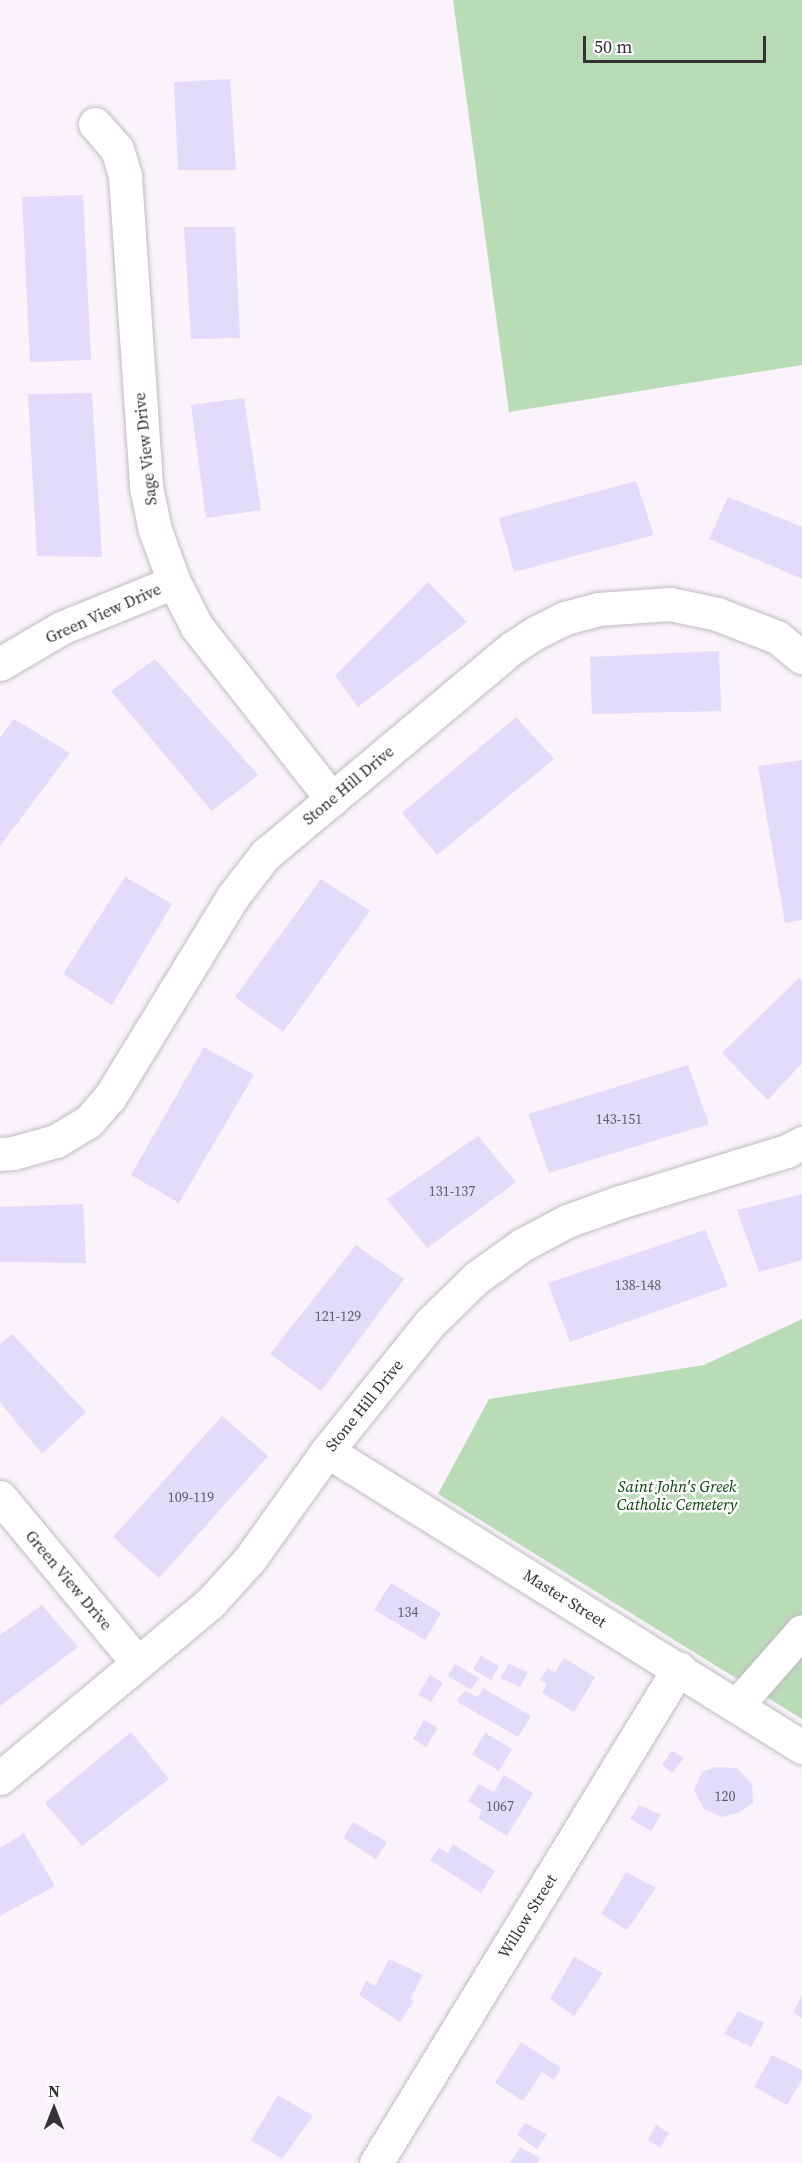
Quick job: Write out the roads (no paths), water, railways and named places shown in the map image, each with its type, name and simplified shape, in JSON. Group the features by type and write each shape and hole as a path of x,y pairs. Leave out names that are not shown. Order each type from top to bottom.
{"street":[{"name":"Sage View Drive","path":"95,124 117,149 125,176 146,488 155,530 174,582 196,627 332,799"},
{"name":"Green View Drive","path":"0,664 61,628 174,582"},
{"name":"Stone Hill Drive","path":"0,1154 13,1153 56,1141 88,1122 110,1097 234,895 265,855 512,648 565,618 598,609 670,604 717,614 777,637 802,657"},
{"name":"Stone Hill Drive","path":"0,1778 211,1602 250,1559 327,1451 430,1323 476,1278 522,1245 567,1221 620,1202 788,1151 802,1143"},
{"name":"Master Street","path":"327,1451 679,1668 802,1747"},
{"name":"Green View Drive","path":"0,1497 138,1663"},
{"path":"737,1705 802,1631"},
{"name":"Willow Street","path":"376,2163 679,1668"}],"park label":[{"name":"Saint John's Greek Catholic Cemetery","path":"677,1495"}]}
